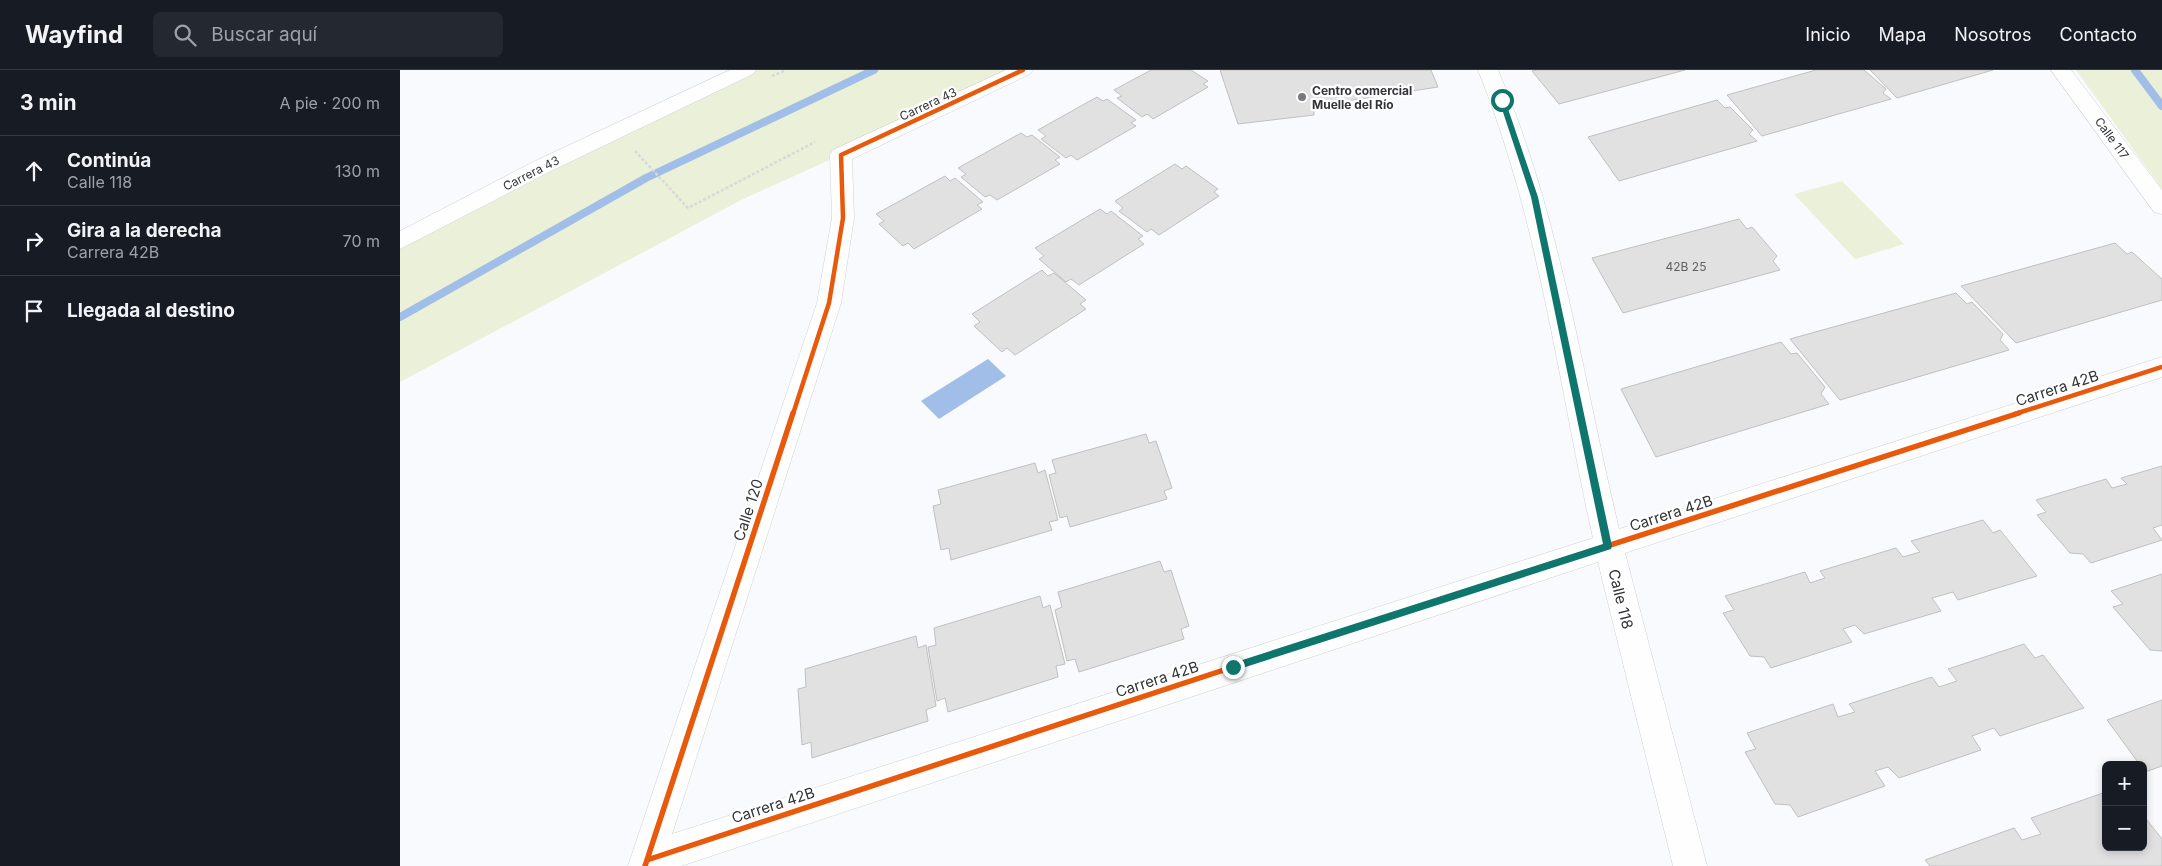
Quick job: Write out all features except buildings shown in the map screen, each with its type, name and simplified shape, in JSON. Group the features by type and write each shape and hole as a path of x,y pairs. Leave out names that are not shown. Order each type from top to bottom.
{"street":[{"name":"Carrera 43","path":"400,241 541,167 746,70"},
{"name":"Carrera 43","path":"831,147 1023,70"},
{"name":"Calle 118","path":"1488,70 1502,100 1534,197 1608,546 1690,866"},
{"name":"Calle 117","path":"2062,70 2162,206"},
{"name":"Calle 120","path":"646,863 829,303 842,218 831,147"},
{"name":"Carrera 42B","path":"646,863 1608,546 2162,367"}],"path":[{"path":"648,165 688,208 831,147"}],"green space":[{"path":"746,70 1028,70 743,199 400,382 400,241"},
{"path":"2076,70 2162,70 2162,189"},
{"path":"1842,181 1904,244 1855,259 1794,194"}],"water":[{"path":"988,359 1006,376 939,419 921,401"}],"waterway":[{"path":"400,317 646,178 874,70"},
{"path":"2135,70 2162,106"}],"cycle path":[{"path":"645,866 829,303 843,218 841,155 1023,70"},
{"path":"647,860 1233,667 2162,367"}],"place":[{"name":"Centro comercial Muelle del Río","path":"1302,97"}],"route":[{"path":"1233,667 1608,546 1534,197 1502,100"}]}
